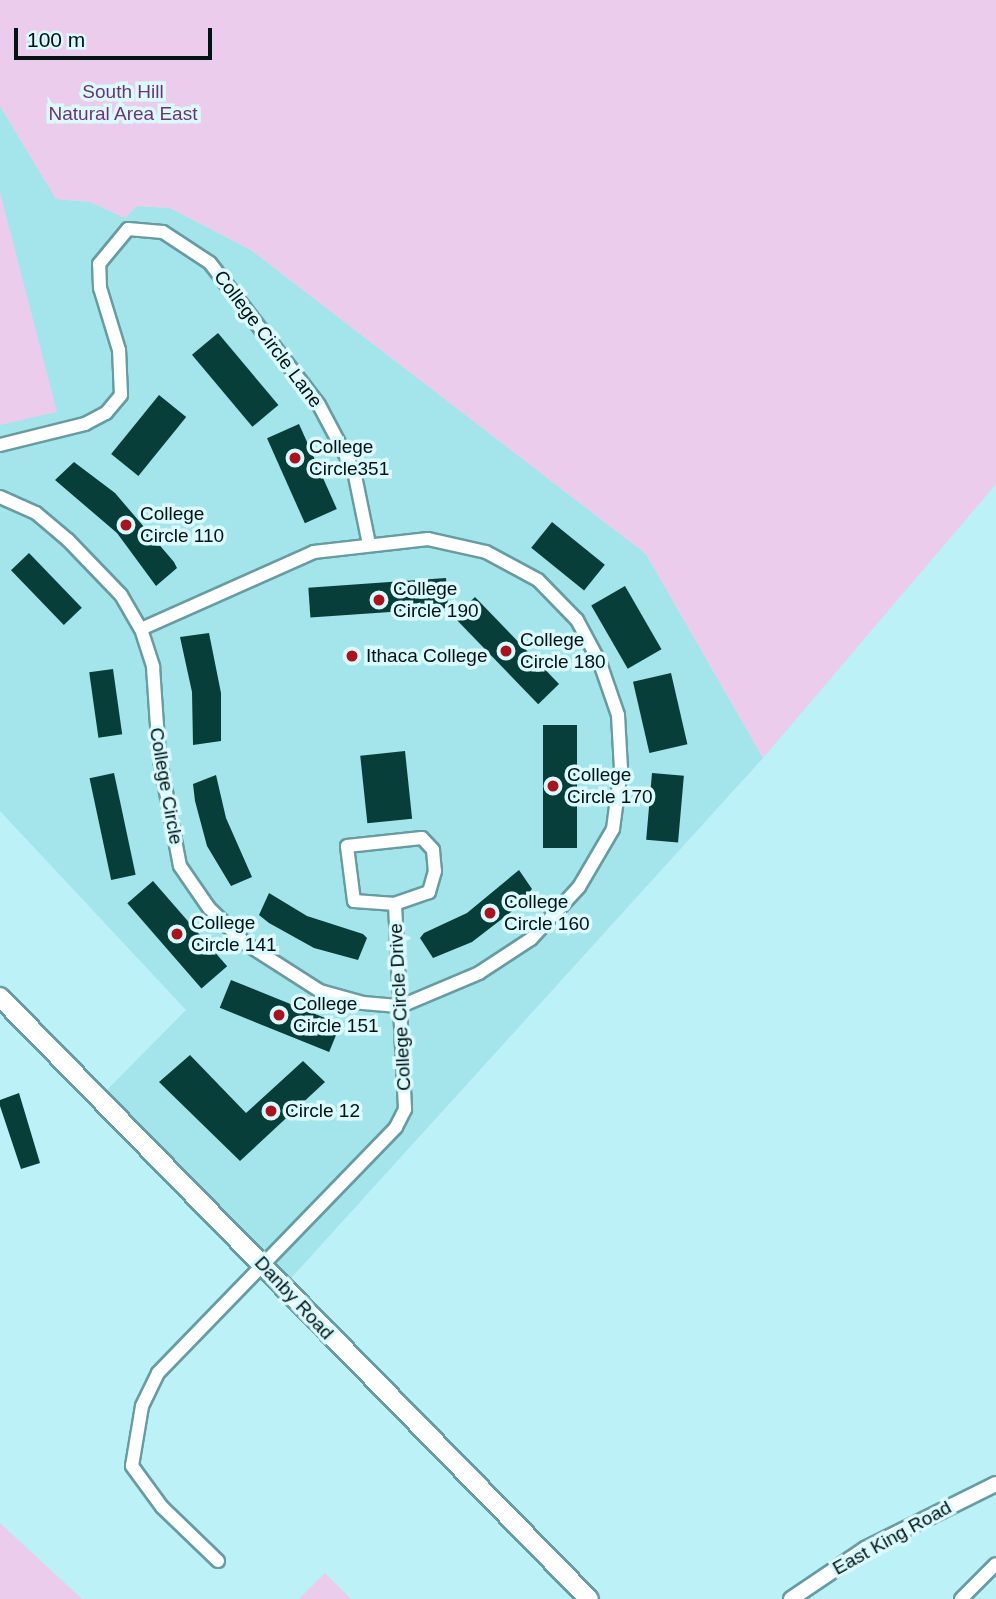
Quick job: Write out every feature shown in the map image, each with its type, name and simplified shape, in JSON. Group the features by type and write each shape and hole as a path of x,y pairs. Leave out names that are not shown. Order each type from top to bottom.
{"main road":[{"name":"Danby Road","path":"0,997 589,1599"}],"street":[{"name":"College Circle Lane","path":"0,445 85,424 106,413 121,395 119,350 100,288 99,264 128,229 163,232 210,263 341,438 354,471 369,544"},
{"name":"College Circle","path":"0,497 36,513 68,540 121,596 141,629 153,667 159,755 180,866 209,908 245,943 320,990 401,1006"},
{"path":"141,629 259,572 314,552 428,539 486,552 538,580 577,620 618,715 621,769 613,829 579,887 531,939 479,973 401,1006"},
{"path":"428,842 434,883 420,900 395,904 354,901 347,846 428,842"},
{"name":"College Circle Drive","path":"218,1561 162,1507 132,1466 134,1435 158,1373 396,1127 405,1109 395,904"},
{"name":"East King Road","path":"791,1599 865,1549 996,1484"},
{"path":"961,1599 996,1564"}],"shaded area":[{"name":"Ithaca College","path":"0,106 56,199 90,202 125,218 137,206 170,208 251,250 646,554 763,758 283,1287 99,1098 186,1010 0,811"}],"green space":[{"name":"South Hill Natural Area East","path":"0,0 996,0 996,484 763,758 646,554 251,250 170,208 137,206 125,218 90,202 56,199 0,106"},
{"path":"0,192 57,412 0,425"},
{"path":"0,1523 82,1599 0,1599"},
{"path":"325,1573 351,1599 299,1599"}],"building":[{"path":"218,333 278,405 252,427 192,355"},
{"path":"159,395 186,417 138,476 111,454"},
{"name":"College Circle351","path":"299,424 337,509 305,523 267,438"},
{"name":"College Circle 110","path":"74,462 115,493 174,562 177,568 156,586 117,533 55,480"},
{"path":"552,522 605,565 584,590 531,548"},
{"path":"29,553 82,608 64,625 11,570"},
{"name":"College Circle 190","path":"446,578 448,608 310,618 308,588"},
{"path":"625,586 662,649 628,669 591,606"},
{"name":"College Circle 180","path":"475,597 559,684 538,704 454,617"},
{"path":"209,633 221,693 221,741 193,745 192,692 180,637"},
{"path":"113,669 122,734 98,738 89,672"},
{"path":"671,673 687,744 649,753 633,682"},
{"name":"College Circle 170","path":"543,725 577,725 577,848 543,848"},
{"path":"405,751 412,819 367,823 360,756"},
{"path":"114,773 136,875 111,880 90,778"},
{"path":"652,773 684,776 678,843 646,840"},
{"path":"216,775 226,818 252,877 231,886 207,846 195,801 193,784"},
{"name":"College Circle 160","path":"519,870 532,889 515,909 472,942 433,958 420,938 424,933 467,913"},
{"name":"College Circle 141","path":"153,881 227,966 201,989 127,903"},
{"path":"269,893 307,916 363,934 367,938 358,960 314,948 269,923 259,915"},
{"name":"College Circle 151","path":"231,980 340,1024 329,1052 220,1008"},
{"path":"190,1055 246,1113 303,1061 325,1082 240,1161 159,1082"},
{"path":"19,1093 40,1163 21,1169 0,1106 0,1100"}],"place":[{"name":"College Circle351","path":"295,458"},
{"name":"College Circle 110","path":"126,525"},
{"name":"College Circle 190","path":"379,600"},
{"name":"College Circle 180","path":"506,651"},
{"name":"Ithaca College","path":"352,656"},
{"name":"College Circle 170","path":"553,786"},
{"name":"College Circle 160","path":"490,913"},
{"name":"College Circle 141","path":"177,934"},
{"name":"College Circle 151","path":"279,1015"},
{"name":"Circle 12","path":"271,1111"}]}
